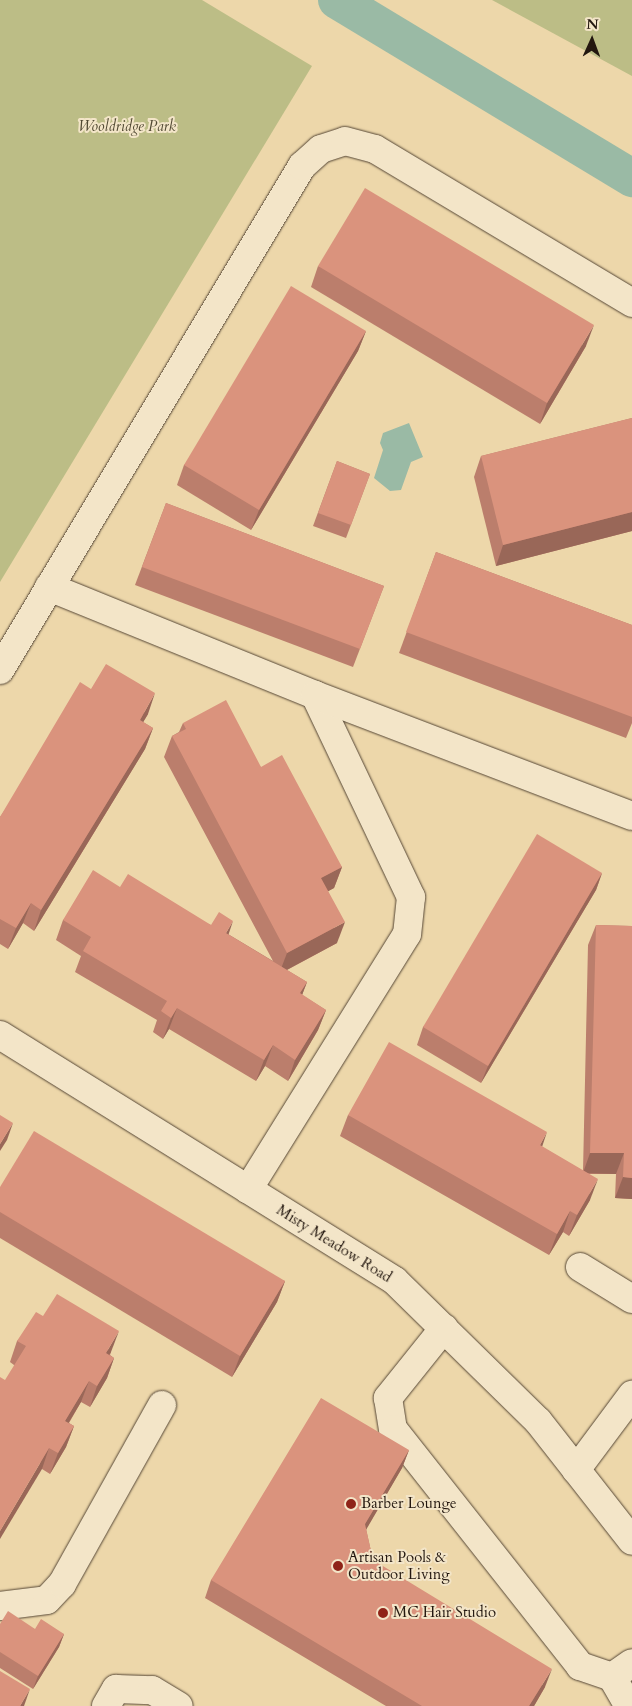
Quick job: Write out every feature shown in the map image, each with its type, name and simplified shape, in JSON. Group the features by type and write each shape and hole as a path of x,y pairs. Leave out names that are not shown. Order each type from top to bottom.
{"street":[{"path":"0,670 302,166 321,148 345,140 375,149 632,303"},
{"path":"50,587 315,695 632,816"},
{"path":"248,1190 407,934 412,916 411,897 315,695"},
{"name":"Misty Meadow Road","path":"0,1036 395,1281 538,1421 576,1470 629,1530"},
{"path":"580,1267 632,1299"},
{"path":"444,1328 388,1398 393,1429 580,1666 622,1670 629,1706"},
{"path":"576,1470 632,1395"},
{"path":"0,1606 47,1600 62,1584 162,1405"},
{"path":"106,1706 116,1689 152,1690 179,1706"}],"green space":[{"name":"Wooldridge Park","path":"0,0 202,0 312,66 0,582"},
{"path":"492,0 632,0 632,76"}],"shaded area":[{"path":"409,423 423,457 411,462 401,490 390,491 374,478 383,450 380,443 383,433"}],"building":[{"path":"365,188 594,325 547,403 318,266"},
{"path":"291,286 366,331 259,510 184,465"},
{"path":"632,418 632,512 503,545 481,456"},
{"path":"337,461 370,474 351,525 318,513"},
{"path":"166,503 384,586 360,649 142,567"},
{"path":"436,552 632,625 632,717 406,632"},
{"path":"106,664 155,693 140,720 153,728 41,910 31,903 16,928 0,919 0,817 80,682 91,689"},
{"path":"226,700 261,767 282,755 342,867 321,878 345,922 287,953 172,736 186,729 183,723"},
{"path":"537,834 602,873 488,1066 423,1027"},
{"path":"93,870 120,887 128,874 211,925 219,912 233,921 226,933 307,982 300,993 326,1010 295,1060 273,1045 264,1060 177,1008 171,1018 161,1011 167,1001 83,951 91,937 63,920"},
{"path":"596,925 632,926 632,1178 623,1177 624,1153 590,1153"},
{"path":"389,1042 547,1132 540,1145 598,1179 577,1215 570,1211 557,1234 348,1115"},
{"path":"0,1115 13,1123 0,1144"},
{"path":"34,1131 285,1281 240,1356 0,1212 0,1187"},
{"path":"57,1294 119,1331 106,1353 114,1358 97,1386 89,1381 65,1421 74,1426 58,1453 49,1448 0,1531 0,1377 5,1380 26,1346 17,1341 36,1312 43,1316"},
{"path":"321,1398 409,1450 365,1524 373,1560 552,1669 529,1706 422,1706 211,1580"},
{"path":"8,1611 35,1629 41,1619 64,1634 38,1676 0,1652 0,1624"},
{"path":"0,1671 30,1689 20,1706 0,1706"}],"waterway":[{"path":"337,0 632,178"}],"place":[{"name":"Barber Lounge","path":"351,1504"},
{"name":"Artisan Pools & Outdoor Living","path":"338,1566"},
{"name":"MC Hair Studio","path":"383,1613"}]}
